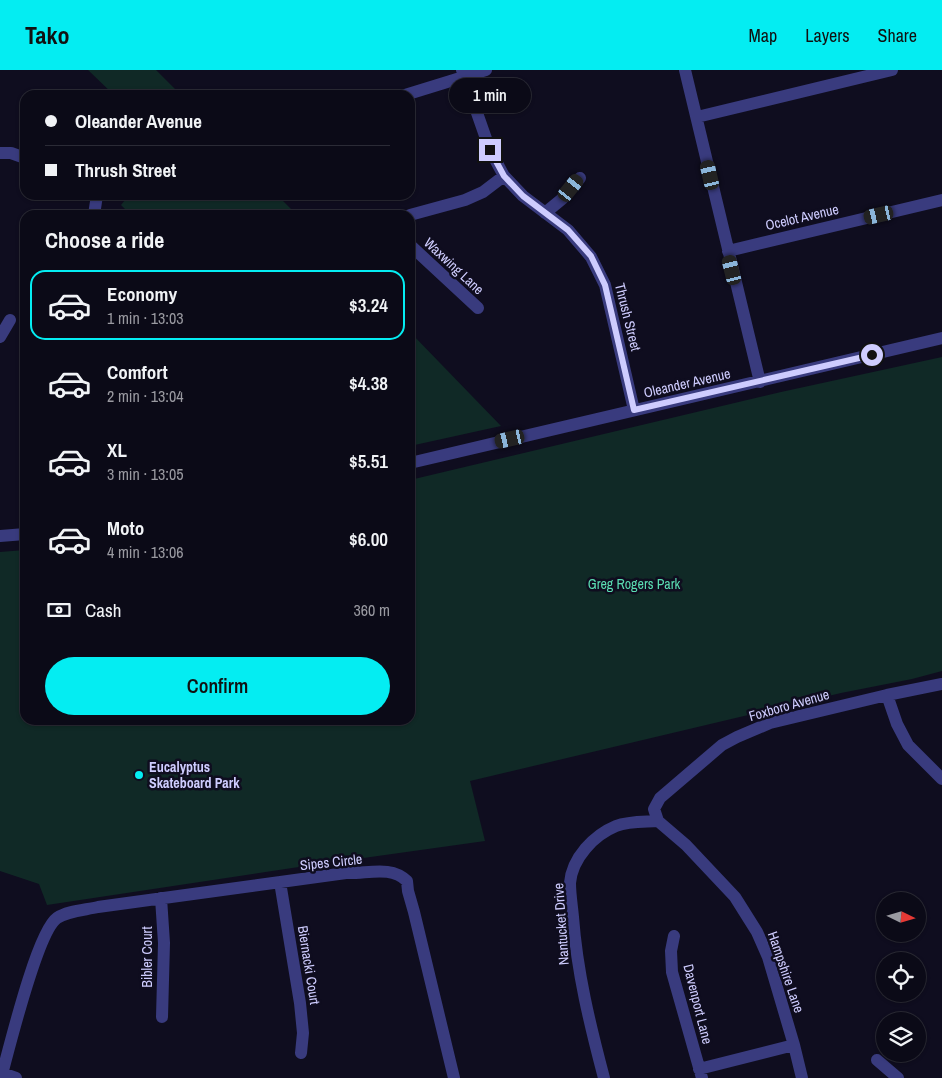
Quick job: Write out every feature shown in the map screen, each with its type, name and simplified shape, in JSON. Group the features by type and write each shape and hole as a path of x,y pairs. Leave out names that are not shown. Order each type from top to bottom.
{"street":[{"path":"415,91 463,73 486,70"},
{"path":"685,70 760,382"},
{"path":"697,117 892,70"},
{"name":"Thrush Street","path":"463,73 490,150 504,176 523,196 568,230 591,256 605,285 634,410"},
{"path":"0,153 11,153 20,156"},
{"path":"415,214 466,200 483,192 504,176"},
{"path":"545,212 562,199 580,178"},
{"name":"Ocelot Avenue","path":"728,250 942,200"},
{"name":"Waxwing Lane","path":"415,250 478,308"},
{"path":"0,337 10,320"},
{"name":"Oleander Avenue","path":"415,462 942,338"},
{"path":"0,536 20,534"},
{"name":"Foxboro Avenue","path":"658,821 654,809 660,798 722,745 736,737 770,724 887,695 942,684"},
{"path":"887,695 897,724 908,744 942,778"},
{"name":"Hampshire Lane","path":"658,821 686,845 735,897 757,932 768,958 802,1078"},
{"name":"Nantucket Drive","path":"604,1078 589,1024 575,951 570,882 576,863 581,855 600,834 626,823 658,821"},
{"name":"Sipes Circle","path":"1,1076 38,949 55,919 62,915 98,907 346,873 360,874 388,871 401,875 407,881 454,1078"},
{"name":"Biernacki Court","path":"280,882 300,1003 303,1033 301,1053"},
{"name":"Bibler Court","path":"161,898 164,943 162,1017"},
{"name":"Davenport Lane","path":"674,936 671,951 672,972 700,1074"},
{"path":"700,1074 794,1045"},
{"path":"879,1062 898,1078"},
{"path":"1,1076 16,1078"}],"green space":[{"path":"88,70 156,70 176,90 109,90"},
{"path":"125,200 282,200 292,210 126,210 121,205"},
{"path":"415,337 501,426 415,445"},
{"name":"Greg Rogers Park","path":"942,357 942,671 470,781 485,841 47,905 39,884 0,871 0,552 20,550 20,725 415,725 415,479 781,392"}],"place":[{"name":"Eucalyptus Skateboard Park","path":"139,775"}],"route":[{"path":"490,150 504,176 523,196 568,230 591,256 605,285 634,410 872,355"}]}
